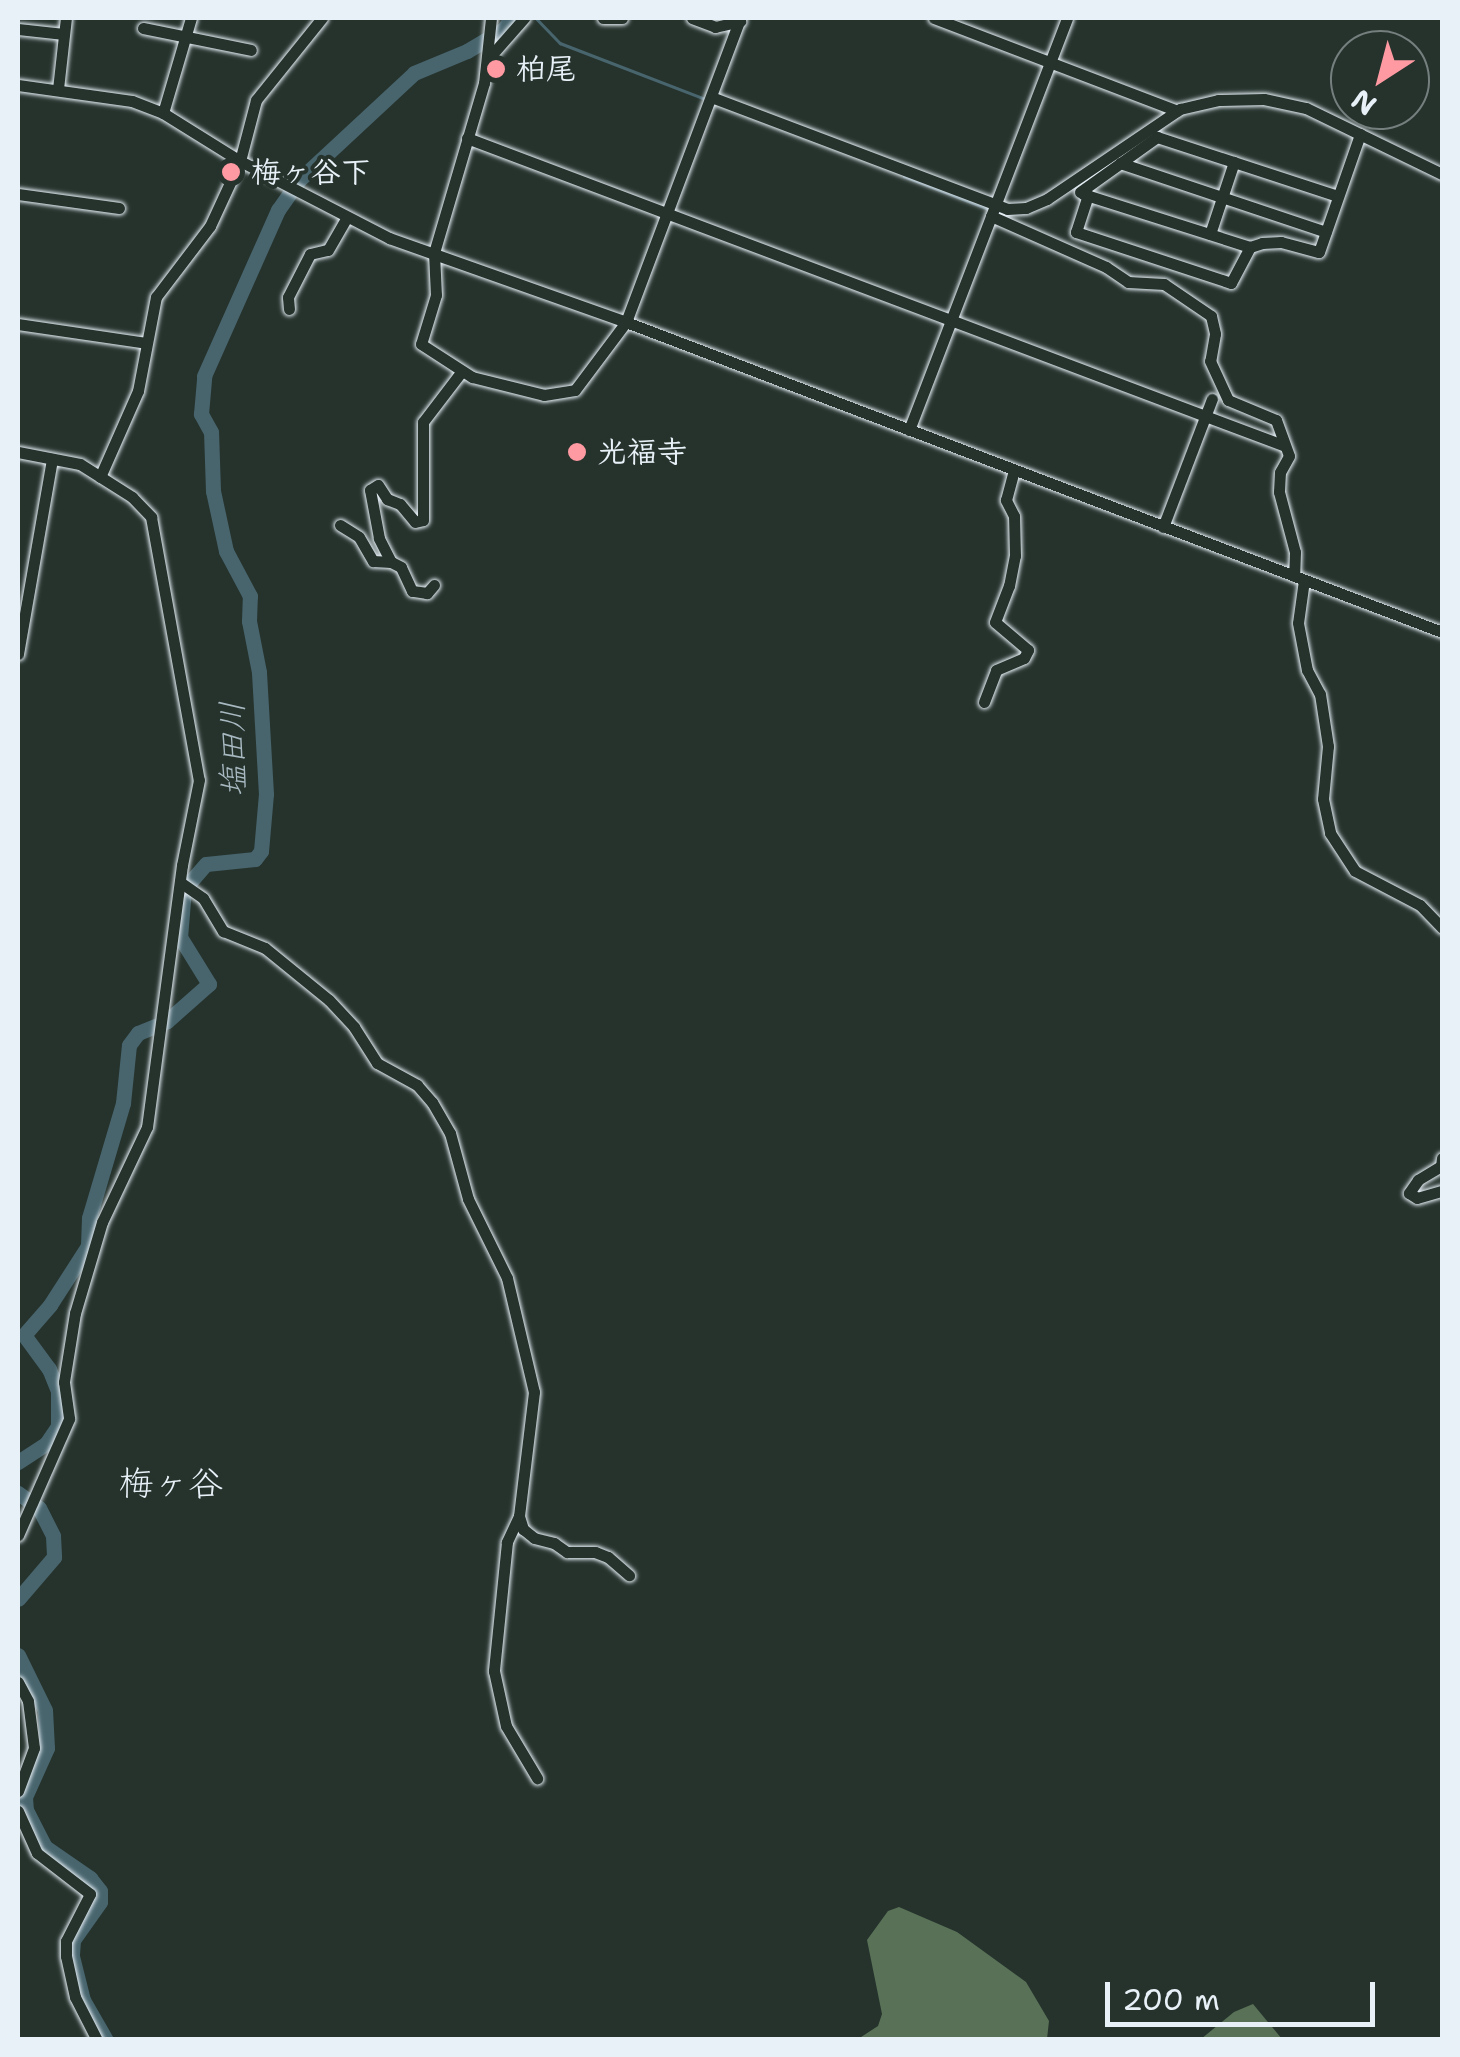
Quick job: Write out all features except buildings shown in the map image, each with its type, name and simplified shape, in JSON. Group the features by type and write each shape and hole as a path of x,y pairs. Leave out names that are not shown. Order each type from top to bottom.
{"street":[{"path":"58,89 66,18"},
{"path":"163,113 191,18"},
{"path":"100,477 138,392 156,298 210,226 240,161 256,100 322,18"},
{"path":"488,56 524,18"},
{"path":"603,18 622,18"},
{"path":"692,18 715,27 740,20"},
{"path":"934,18 1177,111"},
{"path":"908,430 1067,18"},
{"path":"489,24 488,56 434,253 436,295 421,344 462,371 518,391 544,394 575,390 626,322 740,20"},
{"path":"143,28 251,50"},
{"path":"18,29 64,34"},
{"path":"18,85 132,101 163,113 240,161 389,238 626,322 1442,632"},
{"path":"711,97 993,210 1128,282 1164,284 1208,312 1215,334 1210,362 1228,400 1251,413 1270,414 1289,456 1280,472 1279,492 1296,552 1298,622 1306,670 1320,694 1328,746 1323,798 1330,833 1355,871 1420,905 1442,928"},
{"path":"993,210 1026,208 1066,187 1177,111 1218,100 1264,99 1306,108 1442,174"},
{"path":"1066,187 1250,248 1281,242 1319,252 1360,134"},
{"path":"1250,248 1232,283 1076,232 1084,194 1157,137 1338,196"},
{"path":"467,138 1286,446"},
{"path":"1210,234 1234,162"},
{"path":"1120,163 1326,232"},
{"path":"18,194 119,208"},
{"path":"289,309 288,297 310,254 328,250 347,216"},
{"path":"18,324 146,343"},
{"path":"391,562 379,538 370,490 378,485 387,499 400,504 415,522 424,520 423,422 462,371"},
{"path":"1163,527 1212,399"},
{"path":"18,452 80,464 132,497 151,517 199,780 180,882 148,1127 102,1222 75,1312 64,1382 70,1419 18,1535"},
{"path":"18,654 52,459"},
{"path":"984,702 996,670 1024,658 1028,650 995,622 1015,556 1014,516 1006,500 1014,470"},
{"path":"340,525 358,537 373,561 401,567 412,591 427,593 434,585"},
{"path":"180,882 203,898 223,931 265,948 329,1000 354,1027 377,1063 417,1084 450,1133 462,1184 507,1278 534,1392 520,1516 507,1542 494,1672 506,1726 537,1778"},
{"path":"1442,1158 1441,1166 1418,1180 1409,1193 1413,1198 1442,1192"},
{"path":"520,1516 523,1528 534,1538 568,1552 596,1552 630,1575"},
{"path":"18,1682 28,1701 34,1748 18,1791"},
{"path":"18,1811 37,1852 90,1894 66,1942 66,1956 75,1997 97,2040"}],"green space":[{"path":"899,1907 957,1932 1026,1982 1049,2021 1047,2039 858,2039 878,2026 882,2014 867,1940 888,1911"},
{"path":"1253,2004 1282,2039 1201,2039 1234,2012"}],"waterway":[{"name":"塩田川","path":"18,1462 46,1444 58,1426 58,1391 49,1369 24,1335 50,1305 88,1246 89,1218 123,1103 129,1045 138,1033 167,1021 209,984 180,937 184,889 206,864 255,859 261,851 266,794 259,672 249,621 250,596 226,551 213,491 211,432 201,414 204,376 278,210 299,180 414,73 467,51 504,29 511,18"},
{"path":"536,18 560,43 705,99"},
{"path":"904,176 989,209"},
{"path":"997,212 1023,213"},
{"name":"塩田川","path":"18,1493 39,1508 53,1536 54,1557 18,1599"},
{"name":"塩田川","path":"18,1655 45,1710 47,1748 25,1797 26,1810 45,1847 90,1878 100,1891 100,1902 73,1940 72,1956 83,2000 106,2040"}],"place":[{"name":"柏尾","path":"496,69"},
{"name":"梅ヶ谷下","path":"231,172"},
{"name":"光福寺","path":"577,452"}],"district":[{"name":"梅ヶ谷","path":"171,1483"}]}
